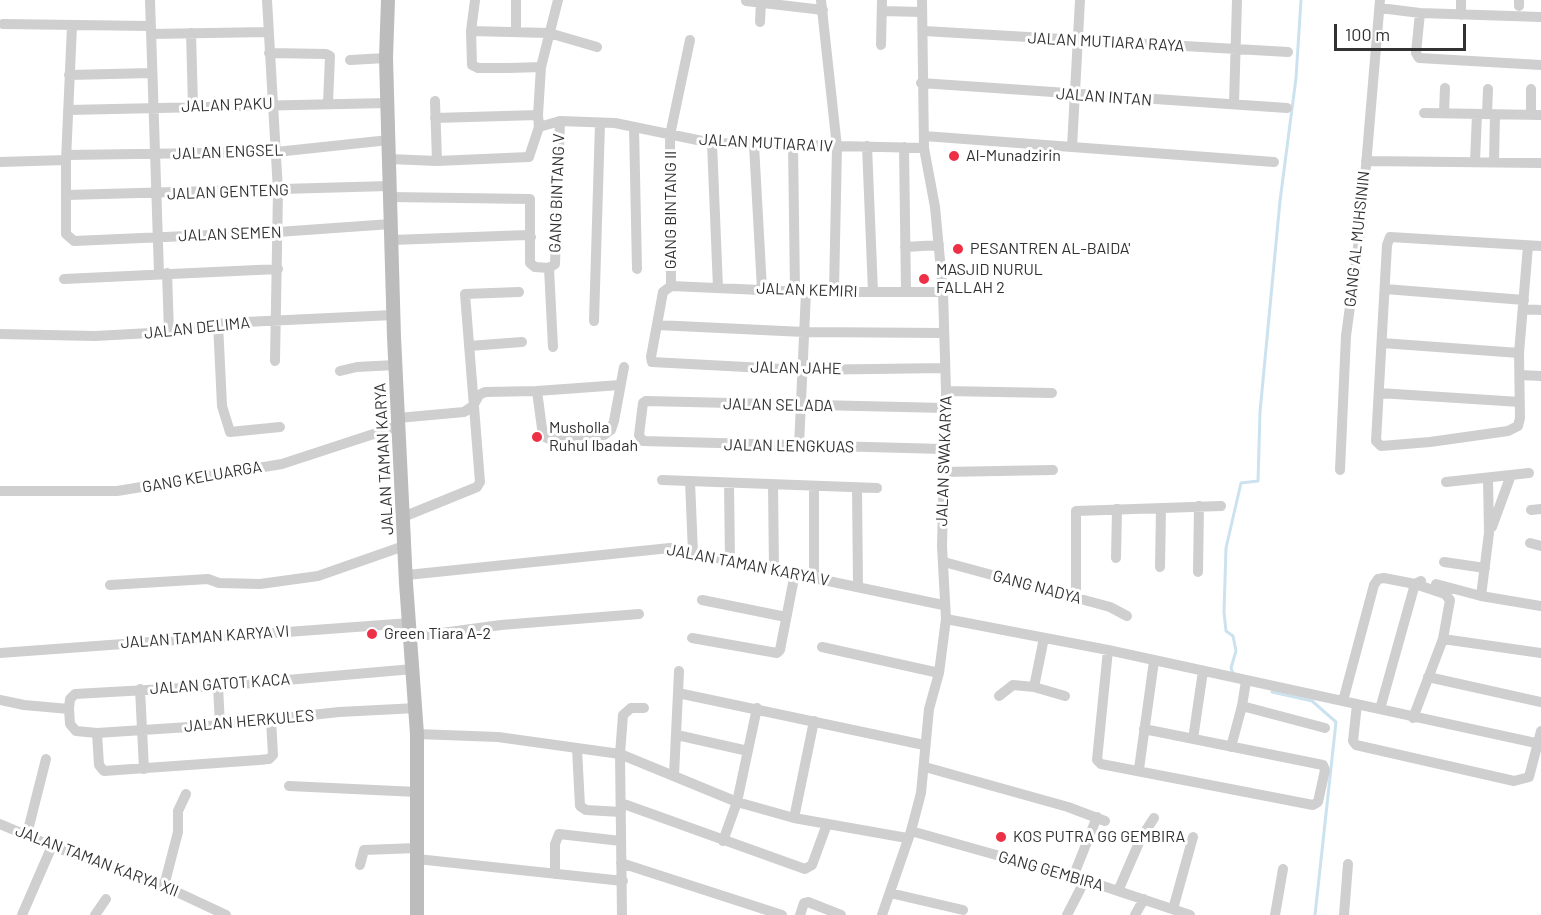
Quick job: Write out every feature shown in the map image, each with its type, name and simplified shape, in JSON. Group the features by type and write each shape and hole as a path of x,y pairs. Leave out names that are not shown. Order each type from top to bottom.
{"street":[{"path":"150,0 158,236 169,332"},
{"path":"267,0 278,191 275,361"},
{"name":"JALAN TAMAN KARYA","path":"388,0 386,58 395,365 404,546 417,708 417,915"},
{"path":"475,0 471,31 472,65 478,68 541,67"},
{"path":"516,0 516,32"},
{"path":"389,159 437,161 531,156 539,127 541,67 558,0"},
{"name":"JALAN SWAKARYA","path":"882,915 909,834 925,767 924,745 929,709 939,673 946,619 943,604 942,546 946,391 943,292 939,244 924,148 921,83 924,31 922,0"},
{"path":"1072,147 1080,0"},
{"path":"1234,104 1238,49 1237,0"},
{"path":"1461,0 1461,15"},
{"path":"746,1 822,5 837,147 834,291"},
{"path":"760,22 761,2"},
{"path":"1380,4 1420,13 1541,17"},
{"name":"GANG AL MUHSININ","path":"1340,471 1346,336 1354,283 1380,4"},
{"path":"881,45 882,6 922,12"},
{"path":"1420,13 1416,53 1419,58 1541,65"},
{"path":"3,24 190,33 268,32"},
{"path":"67,195 66,158 72,26"},
{"path":"471,31 549,33 597,47"},
{"name":"JALAN MUTIARA RAYA","path":"924,31 1288,52"},
{"path":"190,33 192,106"},
{"name":"GANG BINTANG II","path":"671,286 670,135 690,40"},
{"path":"269,53 326,54 330,56 328,103"},
{"path":"350,60 386,58"},
{"path":"69,75 152,73"},
{"name":"JALAN INTAN","path":"921,83 1287,108"},
{"path":"1444,113 1445,88"},
{"path":"1475,162 1486,114 1488,89"},
{"path":"1424,113 1536,115 1531,89"},
{"path":"435,101 437,161"},
{"name":"JALAN PAKU","path":"68,110 387,102"},
{"path":"1486,114 1494,162"},
{"path":"435,118 538,115"},
{"name":"JALAN MUTIARA IV","path":"539,127 560,122 600,123 634,127 712,143 924,148"},
{"name":"GANG BINTANG V","path":"553,347 552,266 560,122"},
{"path":"594,321 600,123"},
{"path":"634,127 637,269"},
{"path":"924,136 1275,162"},
{"name":"JALAN ENGSEL","path":"0,162 154,154 276,152 389,140"},
{"path":"712,143 718,288"},
{"path":"793,144 804,332 799,446"},
{"path":"754,145 762,289"},
{"path":"867,146 873,292"},
{"path":"904,147 906,292"},
{"path":"1366,161 1541,164"},
{"name":"JALAN GENTENG","path":"67,195 278,191 390,192 530,199 531,237"},
{"name":"JALAN SEMEN","path":"67,195 66,234 70,239 278,232 391,224"},
{"path":"392,240 528,235 531,237 531,266 552,266"},
{"path":"1528,246 1519,352 1519,423 1508,431 1381,446 1376,441 1387,245 1390,237 1541,246"},
{"path":"905,247 939,244"},
{"path":"64,279 163,273 278,270"},
{"path":"671,286 663,292 657,325 804,332 944,333"},
{"name":"JALAN KEMIRI","path":"671,286 801,292 943,292"},
{"path":"1385,289 1523,305 1541,310"},
{"path":"404,517 477,487 480,482 465,294 519,292"},
{"name":"JALAN DELIMA","path":"0,334 94,336 169,332 218,323 393,315"},
{"path":"218,323 222,406 230,432 280,427"},
{"name":"JALAN JAHE","path":"657,325 651,357 652,362 659,364 802,370 945,368"},
{"path":"469,346 522,342"},
{"path":"1382,343 1519,352"},
{"path":"340,371 357,367 395,365"},
{"path":"537,392 543,436 549,439 604,435 611,430 614,421 624,367"},
{"path":"1520,375 1541,376"},
{"name":"GANG KELUARGA","path":"0,491 117,491 282,464 398,422 464,412 473,406 479,395 485,392 537,392 620,385"},
{"path":"946,391 1052,393"},
{"path":"1379,393 1520,402"},
{"name":"JALAN SELADA","path":"639,435 643,403 646,401 945,408"},
{"name":"JALAN LENGKUAS","path":"639,435 643,441 943,448"},
{"path":"944,472 1053,470"},
{"path":"1446,482 1529,473"},
{"path":"1489,533 1511,475"},
{"path":"1481,596 1489,533 1488,478"},
{"path":"662,480 877,488"},
{"path":"690,482 693,553"},
{"path":"729,483 730,561"},
{"path":"773,485 774,570"},
{"path":"814,486 814,578"},
{"path":"857,488 858,586"},
{"path":"1198,572 1199,506"},
{"path":"1076,598 1077,511 1221,506"},
{"path":"1160,567 1161,508"},
{"path":"1116,558 1117,509"},
{"path":"1530,543 1541,546"},
{"path":"110,585 208,579 219,583 260,584 318,576 404,546"},
{"name":"JALAN TAMAN KARYA V","path":"407,575 654,549 693,553 943,604"},
{"name":"GANG NADYA","path":"944,562 1110,607 1127,616"},
{"path":"1444,562 1485,568"},
{"path":"692,638 777,653 780,650 795,573"},
{"path":"1343,701 1374,585 1378,579 1415,584 1449,597 1443,639 1413,718"},
{"path":"1415,584 1422,581 1481,596 1541,606"},
{"path":"1380,709 1415,584"},
{"path":"702,600 786,617"},
{"name":"JALAN TAMAN KARYA VI","path":"0,653 501,626 639,614"},
{"path":"946,619 1154,660 1539,744"},
{"path":"1034,687 1044,638"},
{"path":"1443,639 1541,653"},
{"path":"822,647 939,673"},
{"path":"1108,651 1097,760 1101,764 1139,769 1313,805 1318,802 1325,770 1323,765 1144,729"},
{"path":"1139,769 1154,660"},
{"name":"JALAN GATOT KACA","path":"69,709 70,699 75,694 218,686 413,669"},
{"path":"674,775 679,671"},
{"path":"1193,739 1203,671"},
{"path":"1428,677 1541,702"},
{"path":"1231,747 1246,681"},
{"path":"999,696 1013,685 1034,687 1065,696"},
{"path":"218,686 219,725"},
{"path":"140,689 144,769"},
{"path":"678,693 924,745"},
{"path":"0,700 24,705 69,709"},
{"path":"1357,704 1353,741 1356,745 1514,781 1529,777 1541,731"},
{"path":"1242,706 1325,729"},
{"name":"JALAN HERKULES","path":"69,709 70,724 76,731 97,733 219,725 339,712 417,708"},
{"path":"622,915 620,754 625,711 644,708"},
{"path":"723,841 736,802 757,708"},
{"path":"97,733 101,770 144,769 272,758 271,720"},
{"path":"794,818 814,721"},
{"name":"GANG GEMBIRA","path":"417,734 498,737 620,754 736,802 794,818 909,834 1085,880 1190,915"},
{"path":"677,735 748,751"},
{"path":"577,749 580,807 586,810 621,808 805,869 812,865 827,824"},
{"path":"27,834 46,759"},
{"path":"925,767 1101,819 1073,877"},
{"path":"289,786 417,792"},
{"path":"164,886 178,832 178,811 186,794"},
{"path":"1118,891 1141,838 1154,818"},
{"name":"JALAN TAMAN KARYA XII","path":"0,824 52,846 164,886 226,915"},
{"path":"555,874 555,844 559,834 621,840"},
{"path":"1173,909 1193,837"},
{"path":"22,915 52,846"},
{"path":"360,865 364,850 417,854 555,874 623,881"},
{"path":"621,863 782,915"},
{"path":"1344,915 1348,864"},
{"path":"1275,915 1283,869"},
{"path":"1067,915 1085,880"},
{"path":"890,893 963,910"},
{"path":"95,915 106,899"},
{"path":"1135,915 1144,899"},
{"path":"800,915 804,903 810,902 841,915"}],"waterway":[{"path":"1233,673 1231,668 1236,651 1233,636 1226,631 1224,612 1226,548 1241,483 1258,481 1260,412 1280,201 1296,78 1301,0"},
{"path":"1272,692 1312,701 1336,722 1315,915"}],"place":[{"name":"Al-Munadzirin","path":"954,156"},
{"name":"PESANTREN AL-BAIDA'","path":"958,249"},
{"name":"MASJID NURUL FALLAH 2","path":"924,279"},
{"name":"Musholla Ruhul Ibadah","path":"537,437"},
{"name":"Green Tiara A-2","path":"372,634"},
{"name":"KOS PUTRA GG GEMBIRA","path":"1001,837"}]}
